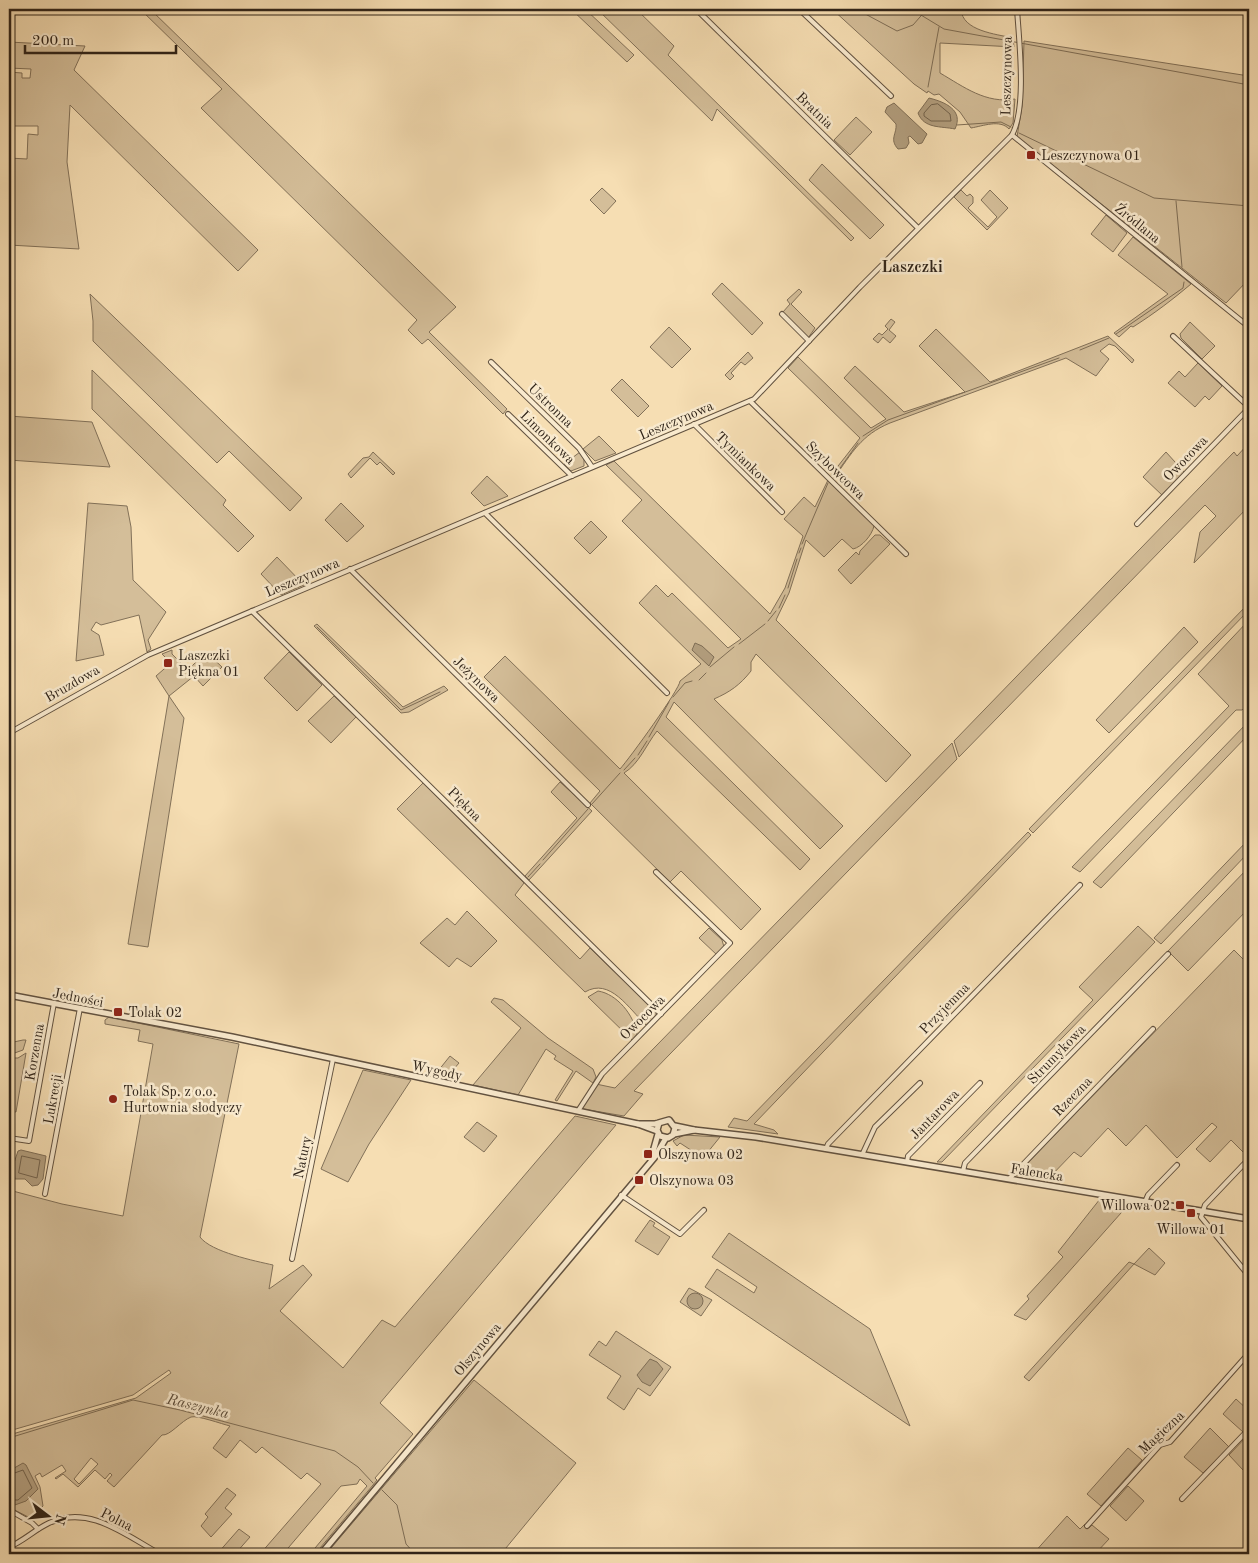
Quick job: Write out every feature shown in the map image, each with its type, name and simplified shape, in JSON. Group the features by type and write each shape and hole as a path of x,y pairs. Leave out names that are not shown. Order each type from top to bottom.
{"street":[{"name":"Bratnia","path":"696,9 918,228"},
{"path":"799,9 891,96"},
{"name":"Leszczynowa","path":"148,655 750,401 764,390 918,228 1012,136 1017,123 1020,96 1020,48 1017,9"},
{"name":"Źródlana","path":"1012,136 1249,327"},
{"path":"782,314 809,341"},
{"path":"1173,336 1249,408"},
{"name":"Ustronna","path":"491,362 579,448 592,467"},
{"name":"Szybowcowa","path":"750,401 906,554"},
{"name":"Owocowa","path":"1138,524 1249,408"},
{"name":"Limonkowa","path":"508,414 572,476"},
{"name":"Tymiankowa","path":"694,424 782,512"},
{"path":"485,513 667,693"},
{"name":"Jeżynowa","path":"350,569 588,805"},
{"name":"Piękna","path":"252,610 661,1014"},
{"name":"Bruzdowa","path":"9,733 148,655"},
{"name":"Owocowa","path":"578,1112 602,1074 730,943 656,872"},
{"name":"Przyjemna","path":"824,1148 1080,885"},
{"name":"Strumykowa","path":"963,1171 965,1163 1168,954"},
{"name":"Jedności","path":"9,995 232,1037"},
{"name":"Korzenna","path":"9,1140 9,1138 29,1141 54,1004"},
{"name":"Lukrecji","path":"45,1194 80,1008"},
{"name":"Rzeczna","path":"1009,1179 1153,1029"},
{"name":"Wygody","path":"232,1037 638,1124 658,1133"},
{"name":"Natury","path":"292,1259 333,1059"},
{"path":"862,1155 874,1127 920,1083"},
{"name":"Jantarowa","path":"906,1162 908,1156 980,1083"},
{"path":"694,1130 674,1134 666,1138 658,1133 659,1123 669,1120 675,1126 694,1130 728,1132 824,1148"},
{"name":"Wygody","path":"638,1124 659,1123"},
{"path":"674,1134 675,1126"},
{"name":"Olszynowa","path":"652,1159 658,1133"},
{"name":"Olszynowa","path":"321,1554 652,1159 666,1138"},
{"name":"Falencka","path":"824,1148 1249,1219"},
{"path":"1244,1164 1201,1211 1202,1220 1249,1276"},
{"path":"1145,1202 1148,1195 1177,1165"},
{"path":"621,1195 680,1234 704,1210"},
{"name":"Magiczna","path":"1087,1526 1160,1444 1170,1442 1249,1354"},
{"path":"1182,1499 1249,1429"},
{"path":"9,1510 32,1523 38,1529"},
{"name":"Polna","path":"9,1547 21,1542 54,1520 67,1517 88,1517 160,1554"}],"shaded area":[{"path":"140,9 150,9 456,307 429,332 507,409 503,414 428,339 422,344 408,330 417,320 201,108 222,89"},
{"path":"571,9 585,9 634,55 627,62"},
{"path":"597,9 636,9 674,46 668,55 854,238 851,241 717,109 712,121"},
{"path":"832,9 961,9 967,22 973,27 989,33 1013,38 1014,47 940,43 940,73 985,97 1004,100 1015,99 1013,123 1009,129 1001,124 971,128 960,112 939,94 934,95 928,91 927,93 914,84"},
{"path":"1024,41 1249,76 1249,279 1226,303 1017,137 1022,106"},
{"path":"9,42 85,46 74,70 258,250 238,271 70,105 67,162 79,249 9,245 9,158 27,159 28,134 38,135 38,126 9,126 9,72 22,73 22,78 30,78 31,69 9,68"},
{"path":"856,117 872,132 850,155 834,140"},
{"path":"822,164 884,225 870,239 809,180"},
{"path":"602,188 616,201 604,214 590,200"},
{"path":"961,190 967,196 970,194 973,197 973,203 968,208 988,227 997,217 981,200 990,190 1008,208 987,230 954,197"},
{"path":"1106,215 1127,233 1113,252 1091,234"},
{"path":"1133,237 1191,284 1149,317 1133,327 1131,326 1119,337 1114,333 1168,294 1118,255"},
{"path":"722,283 763,323 752,335 712,294"},
{"path":"799,289 802,292 791,304 815,328 808,338 783,312 790,304 787,300"},
{"path":"90,294 302,498 290,511 229,451 217,463 93,341"},
{"path":"891,319 895,322 889,330 896,336 890,343 883,337 878,343 873,339 879,333 882,335 888,329 885,326"},
{"path":"1190,322 1215,346 1202,359 1181,338 1180,334"},
{"path":"669,327 691,349 672,368 650,347"},
{"path":"936,329 990,382 1108,336 1134,360 1132,363 1115,346 1109,344 1100,351 1109,359 1096,376 1066,358 890,423 864,439 834,478 831,475 860,438 788,368 798,357 871,428 886,419 844,378 855,366 904,412 965,392 919,346"},
{"path":"748,352 753,358 745,365 741,362 731,373 734,376 730,380 725,375"},
{"path":"1198,363 1222,386 1209,400 1205,396 1195,407 1168,383 1179,371 1185,377"},
{"path":"92,370 226,500 223,505 254,536 238,552 92,409"},
{"path":"622,379 649,406 638,417 611,390"},
{"path":"9,416 92,422 110,467 9,460"},
{"path":"599,436 616,453 595,461 583,449"},
{"path":"1249,443 1249,506 1194,563 1200,532 1216,516 1205,505 959,757 954,741 1234,452 1237,456"},
{"path":"373,452 395,473 393,475 380,462 377,465 370,458 351,478 348,474 363,458 369,457"},
{"path":"580,452 584,457 584,466 571,471 564,464"},
{"path":"1166,452 1184,472 1163,496 1143,477"},
{"path":"614,461 770,614 785,588 803,536 784,519 804,497 815,507 828,480 874,526 869,537 860,546 853,549 842,539 824,557 806,540 789,593 776,620 911,755 886,782 756,654 751,662 751,671 747,676 734,688 714,699 843,826 820,849 674,702 666,717 810,859 800,870 657,731 638,759 624,773 761,909 741,930 681,871 670,882 590,803 600,791 484,677 505,656 620,769 663,710 680,681 701,664 639,603 656,585 668,597 672,593 728,648 741,639 622,521 642,500 606,465"},
{"path":"487,476 508,496 484,506 471,493"},
{"path":"88,503 127,506 131,527 133,580 166,612 148,640 151,649 147,652 139,615 101,625 96,622 91,630 99,635 104,655 76,661"},
{"path":"341,503 364,526 347,542 325,520"},
{"path":"591,521 607,537 590,554 574,538"},
{"path":"875,535 880,535 890,544 851,584 838,570 856,552 859,555 860,551"},
{"path":"277,557 304,585 281,595 261,574"},
{"path":"1249,603 1249,610 1033,833 1029,829"},
{"path":"1249,620 1249,704 1242,710 1236,710 1080,872 1072,867 1229,706 1198,674"},
{"path":"317,624 403,707 444,686 448,690 409,712 401,713 314,626"},
{"path":"1184,627 1198,642 1109,733 1096,720"},
{"path":"172,650 172,654 188,670 206,652 222,667 203,686 194,676 169,696 156,676 171,663 162,654"},
{"path":"289,652 322,685 297,711 264,678"},
{"path":"169,696 184,718 148,947 128,944"},
{"path":"334,696 356,717 331,743 308,721"},
{"path":"1249,721 1249,734 1101,888 1093,882"},
{"path":"952,743 957,759 634,1091 643,1094 624,1116 583,1109 582,1106 596,1084 615,1088"},
{"path":"560,782 592,811 529,880 525,876 577,818 551,792"},
{"path":"423,783 524,883 515,895 580,959 590,948 656,1012 656,1015 646,1025 626,1004 611,992 594,988 585,992 397,809"},
{"path":"1028,832 1031,835 754,1124 774,1130 778,1134 728,1127 734,1118 747,1121"},
{"path":"1249,839 1249,852 1161,944 1154,938"},
{"path":"1249,867 1249,908 1188,971 1168,951"},
{"path":"467,911 497,941 471,967 457,958 449,967 420,943 447,918 455,925"},
{"path":"1138,926 1155,942 942,1162 937,1162 1093,1000 1079,987"},
{"path":"709,928 722,940 724,947 717,955 699,938"},
{"path":"1234,950 1249,965 1249,1158 1231,1140 1210,1162 1196,1149 1217,1127 1212,1123 1177,1158 1146,1125 1126,1146 1108,1128 1081,1157 1074,1152 1047,1180 1016,1175"},
{"path":"598,991 612,996 624,1006 637,1034 632,1040 588,997"},
{"path":"494,998 503,1000 548,1038 593,1069 596,1077 593,1083 576,1071 557,1101 555,1100 573,1071 554,1059 556,1056 546,1049 518,1095 473,1085 521,1028 491,1002"},
{"path":"109,1017 239,1044 200,1237 223,1251 273,1265 269,1289 303,1265 312,1275 280,1311 343,1368 382,1320 395,1327 575,1116 616,1125 380,1403 413,1434 375,1478 377,1480 315,1554 310,1554 367,1486 360,1479 357,1484 341,1486 283,1554 260,1554 321,1484 307,1473 301,1479 262,1447 256,1453 240,1440 226,1458 213,1448 230,1426 198,1417 191,1417 165,1435 162,1435 114,1487 107,1481 112,1475 110,1473 105,1479 95,1470 78,1487 63,1474 56,1479 66,1471 62,1465 42,1477 40,1473 35,1476 40,1487 43,1506 34,1515 35,1517 32,1519 9,1507 9,1435 136,1398 171,1373 169,1370 133,1395 9,1431 9,1190 62,1204 123,1216 153,1044 138,1041 140,1030 105,1024 105,1020","holes":["91,1458 98,1464 79,1484 74,1479"]},
{"path":"26,1040 23,1050 9,1055 9,1043"},
{"path":"26,1053 16,1112 9,1111 9,1058 18,1058"},
{"path":"450,1056 459,1063 453,1070 454,1076 451,1080 434,1076"},
{"path":"363,1070 411,1080 369,1144 348,1182 321,1169"},
{"path":"477,1122 497,1136 484,1152 464,1137"},
{"path":"684,1135 720,1137 703,1158 680,1143 677,1146 673,1141"},
{"path":"1100,1199 1129,1204 1026,1320 1014,1315 1029,1299 1027,1296 1063,1257 1058,1252"},
{"path":"650,1220 655,1223 653,1226 670,1237 658,1255 635,1241"},
{"path":"729,1233 870,1329 910,1426 705,1287 717,1269 754,1293 757,1287 712,1257"},
{"path":"1149,1248 1165,1263 1155,1275 1134,1264"},
{"path":"1129,1262 1134,1264 1029,1381 1024,1377"},
{"path":"689,1288 712,1300 701,1316 680,1302"},
{"path":"616,1331 671,1367 650,1396 638,1388 624,1410 607,1398 621,1376 589,1355 599,1341 606,1346"},
{"path":"474,1380 576,1463 501,1554 326,1554"},
{"path":"1236,1399 1249,1411 1249,1425 1243,1432 1223,1414"},
{"path":"1210,1428 1229,1447 1203,1473 1184,1457"},
{"path":"1249,1434 1249,1463 1243,1470 1229,1455"},
{"path":"1128,1448 1142,1460 1101,1506 1087,1494"},
{"path":"1128,1486 1144,1501 1126,1521 1110,1506"},
{"path":"227,1488 236,1495 225,1508 232,1514 211,1537 201,1526 208,1517 205,1514"},
{"path":"1067,1516 1080,1529 1085,1524 1089,1528 1092,1525 1109,1539 1095,1554 1033,1554"},
{"path":"239,1529 250,1537 235,1554 217,1554"}],"water":[{"path":"929,98 947,105 955,112 957,122 955,129 934,126 924,122 918,113"},
{"path":"894,103 927,134 922,143 918,144 910,136 908,137 909,143 906,148 898,149 895,145 896,124 885,112 887,107"},
{"path":"695,643 702,646 714,657 709,666 692,650"},
{"path":"21,1150 46,1156 43,1179 38,1185 32,1186 25,1179 15,1179 13,1166 18,1151"},
{"path":"692,1293 698,1293 703,1298 701,1307 692,1309 687,1304 687,1298"},
{"path":"650,1359 657,1362 663,1369 650,1386 642,1382 637,1375"},
{"path":"23,1463 26,1465 38,1489 26,1501 12,1506 9,1503 9,1471"}],"waterway":[{"path":"856,9 897,31 913,25 927,9"},
{"path":"911,9 944,29 1249,85"},
{"path":"928,87 939,27"},
{"path":"957,125 1001,122 1011,127"},
{"path":"1019,133 1154,198 1249,206"},
{"path":"1176,201 1182,267"},
{"path":"1116,334 1183,288 1184,282"},
{"path":"1080,350 1109,338"},
{"path":"863,436 888,420 1059,358"},
{"path":"833,478 858,443"},
{"path":"802,544 828,483"},
{"path":"799,553 801,548"},
{"path":"788,588 797,559"},
{"path":"779,608 785,595"},
{"path":"768,621 776,611"},
{"path":"739,644 765,624"},
{"path":"317,627 401,710 440,692"},
{"path":"710,667 734,647"},
{"path":"699,680 706,673"},
{"path":"673,697 685,683 692,681"},
{"path":"649,737 669,702"},
{"path":"638,755 647,741"},
{"path":"624,770 635,758"},
{"path":"592,804 620,773"},
{"path":"543,860 588,809"},
{"path":"528,877 540,864"},
{"name":"Raszynka","path":"9,1438 133,1400 180,1410 335,1451 358,1467 373,1483"},
{"name":"Raszynka","path":"382,1490 397,1505 406,1544 415,1554"}],"place":[{"name":"Leszczynowa 01","path":"1031,155"},
{"name":"Laszczki Piękna 01","path":"168,663"},
{"name":"Tolak 02","path":"118,1012"},
{"name":"Tolak Sp. z o.o. Hurtownia słodyczy","path":"113,1099"},
{"name":"Olszynowa 02","path":"648,1154"},
{"name":"Olszynowa 03","path":"639,1180"},
{"name":"Willowa 02","path":"1180,1205"},
{"name":"Willowa 01","path":"1191,1213"}],"district":[{"name":"Laszczki","path":"912,266"}]}
